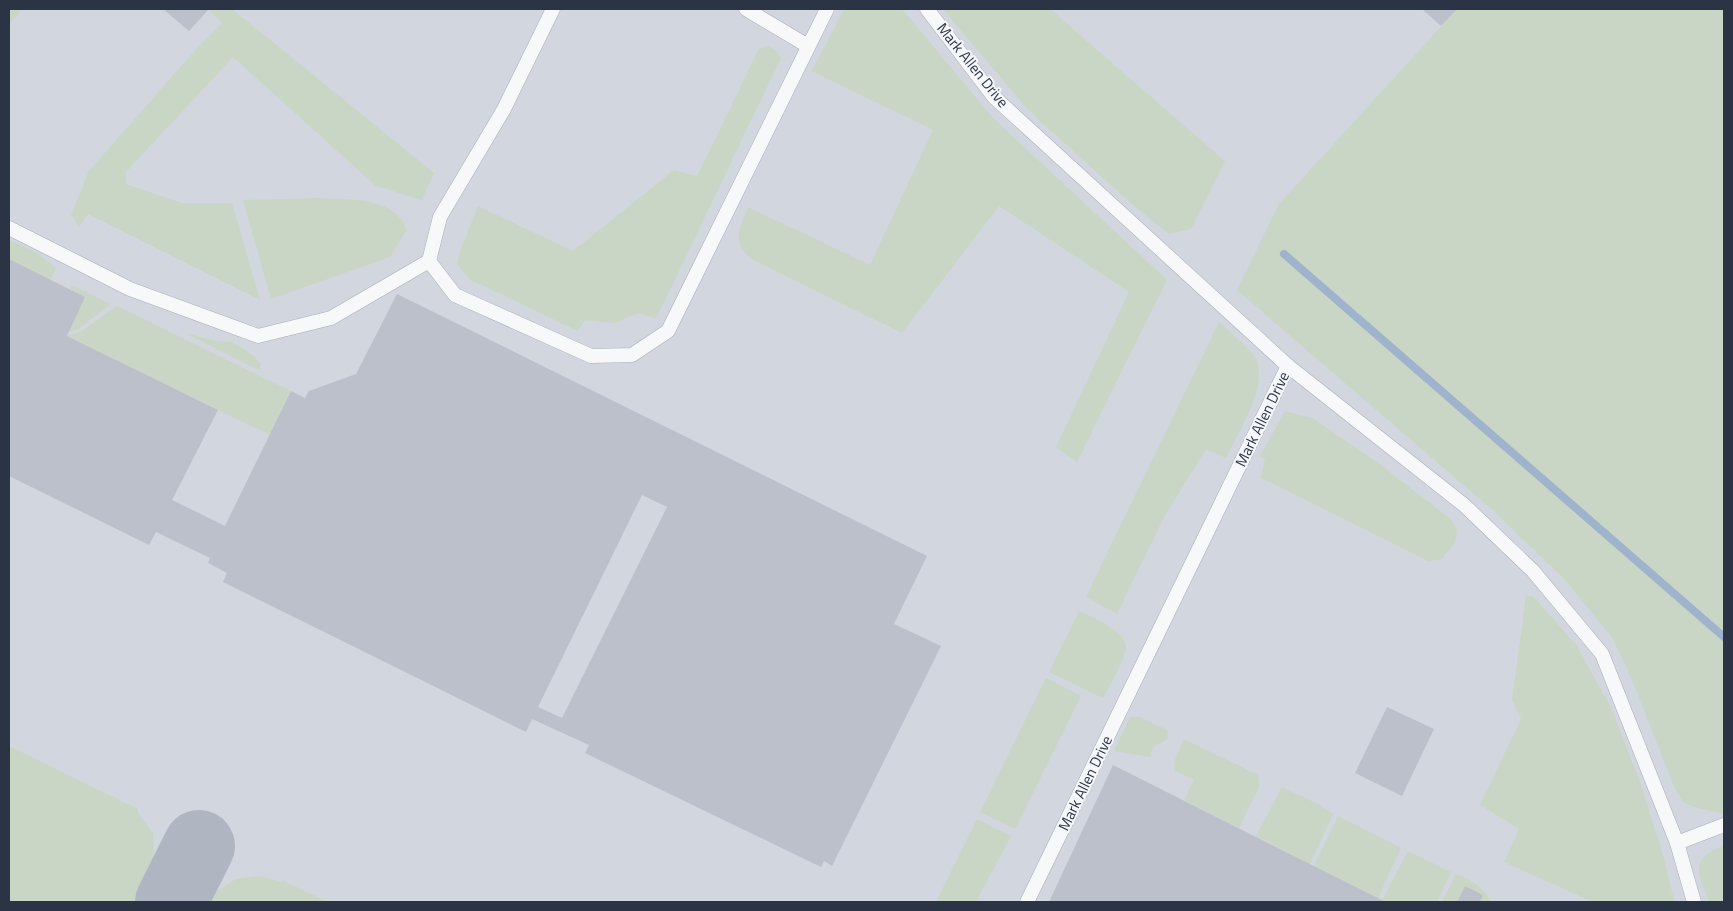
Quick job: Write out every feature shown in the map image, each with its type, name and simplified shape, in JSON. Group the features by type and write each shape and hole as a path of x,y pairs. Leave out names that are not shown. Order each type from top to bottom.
{"lane":[{"path":"9,228 130,289 258,336 331,318 429,260 440,217 504,110 553,9"},
{"path":"746,9 808,46"},
{"path":"429,260 456,295 591,356 632,355 668,331 827,9"},
{"name":"Mark Allen Drive","path":"927,9 994,97 1288,366 1027,902"},
{"path":"1288,366 1464,505 1533,571 1602,654 1677,843 1694,902"},
{"path":"1677,843 1724,825"}],"shaded area":[{"path":"11,9 1724,9 1724,902 9,902 9,11"}],"green space":[{"path":"9,9 22,9 9,25"},
{"path":"209,9 232,9 434,173 422,200 376,186 233,57 126,172 126,184 182,203 232,203 260,300 88,214 79,227 71,215 89,171 198,47 222,23"},
{"path":"844,9 903,10 993,118 1167,280 1077,462 1056,447 1129,292 999,206 902,333 753,260 742,248 739,235 748,207 870,265 933,130 812,71"},
{"path":"943,9 1050,9 1225,161 1191,229 1169,234 1134,206 1028,110"},
{"path":"1457,9 1724,9 1724,812 1721,813 1684,803 1675,789 1632,680 1613,639 1566,581 1497,514 1237,290 1279,204"},
{"path":"768,46 776,51 781,58 656,319 638,313 615,323 585,320 578,331 471,280 457,265 460,252 478,206 573,251 674,170 697,176 759,49"},
{"path":"317,198 361,200 382,205 400,218 407,230 390,257 271,299 243,200"},
{"path":"9,240 40,255 56,268 51,280 9,259"},
{"path":"72,285 111,304 78,329 68,332 85,297 70,289"},
{"path":"117,306 291,391 270,435 67,336 82,331"},
{"path":"1219,322 1255,357 1259,368 1256,394 1226,458 1206,449 1164,517 1117,614 1086,597"},
{"path":"185,333 217,341 232,342 254,356 261,365 259,370"},
{"path":"1285,411 1314,419 1374,460 1452,520 1457,530 1455,542 1442,559 1428,561 1261,478 1265,458 1260,456"},
{"path":"1526,596 1533,596 1576,645 1611,707 1640,782 1663,855 1674,900 1672,902 1593,902 1504,862 1519,829 1480,805 1521,719 1512,700"},
{"path":"1079,611 1108,625 1125,642 1126,648 1123,658 1103,698 1049,672"},
{"path":"1046,678 1081,696 1015,829 980,812"},
{"path":"1140,717 1167,730 1168,738 1153,748 1151,757 1114,751 1130,718"},
{"path":"1184,739 1258,775 1259,786 1239,828 1184,800 1194,780 1175,771 1174,762"},
{"path":"9,746 138,809 138,813 153,833 154,851 151,875 137,902 9,902"},
{"path":"1282,787 1320,805 1333,814 1310,864 1256,836"},
{"path":"1338,816 1401,848 1378,898 1314,866"},
{"path":"977,819 1011,836 976,902 936,902"},
{"path":"1724,845 1724,902 1710,902 1702,883 1699,868 1705,856"},
{"path":"1408,851 1451,872 1437,902 1386,902 1382,900"},
{"path":"1456,874 1476,885 1491,902 1480,902 1483,895 1465,886 1457,902 1442,902"},
{"path":"260,876 284,881 328,902 213,902 217,891 236,879"}],"building":[{"path":"163,9 209,9 189,31"},
{"path":"1422,9 1457,9 1441,26"},
{"path":"9,259 85,297 67,336 218,410 172,500 225,526 291,391 305,398 309,391 356,374 397,294 927,556 894,624 941,646 832,866 824,861 821,867 585,753 589,745 532,719 526,732 223,582 227,573 208,563 210,558 156,532 149,545 9,476","holes":["642,495 667,507 562,718 538,707"]},
{"path":"1387,707 1434,729 1402,796 1355,773"},
{"path":"1113,765 1314,866 1386,902 1049,902"},
{"path":"1465,886 1483,895 1480,902 1457,902"}],"waterway":[{"path":"1284,254 1724,637"}],"taxiway":[{"path":"171,902 199,846"}]}
